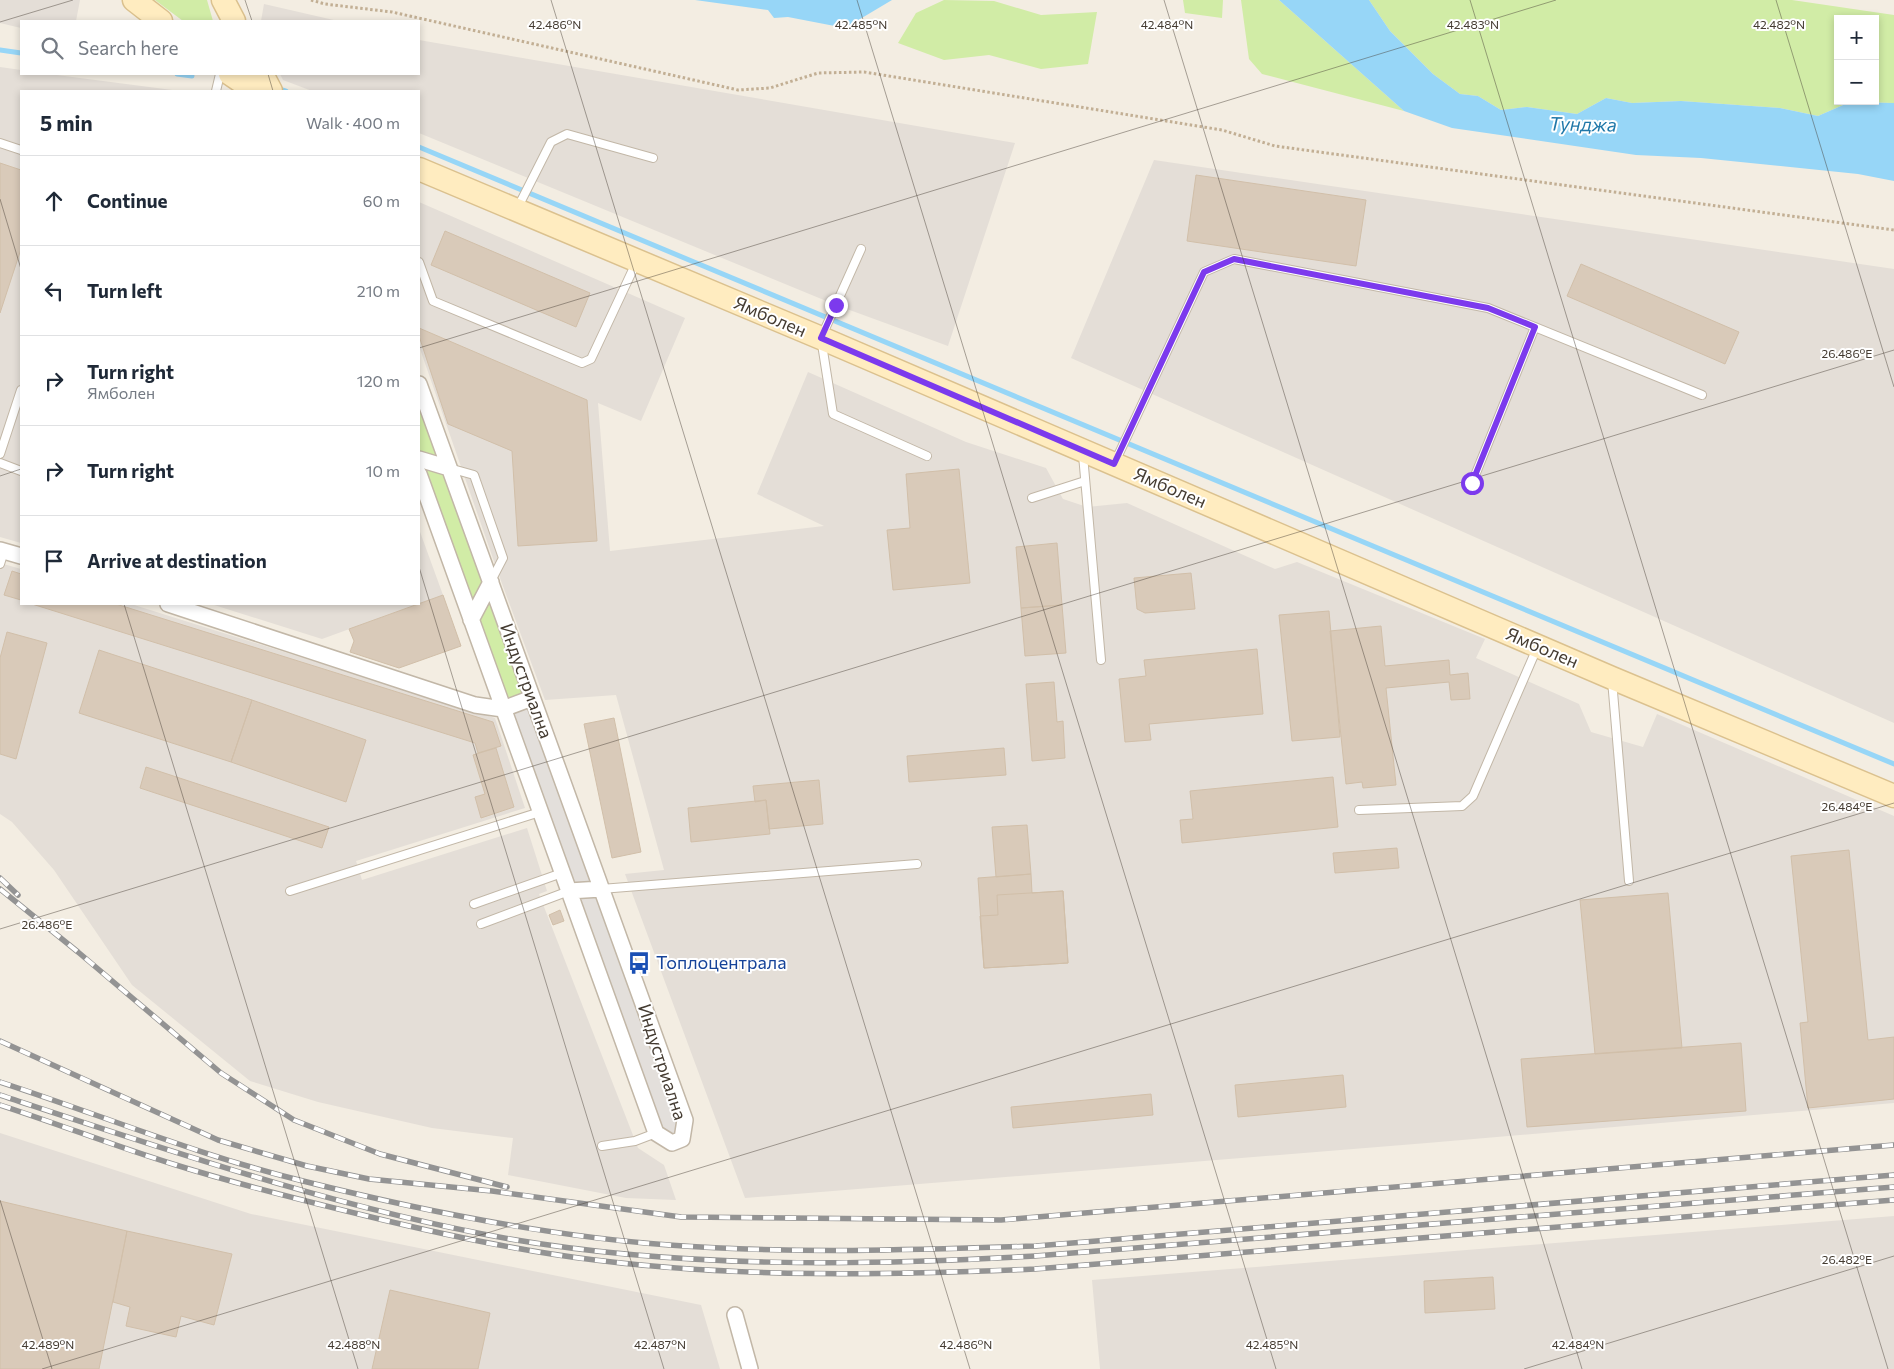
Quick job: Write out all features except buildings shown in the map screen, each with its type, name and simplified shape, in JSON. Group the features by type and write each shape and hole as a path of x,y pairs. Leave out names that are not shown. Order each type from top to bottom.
{"main road":[{"path":"134,0 160,20"},
{"path":"223,0 233,20"},
{"path":"231,75 254,90"},
{"path":"263,75 270,90"},
{"name":"Ямболен","path":"420,169 821,338 1612,678 1894,796"}],"street":[{"name":"Индустриална","path":"420,387 685,1120 682,1139 672,1143 656,1133 420,477"},
{"path":"420,459 449,468"},
{"path":"1,555 20,556"},
{"path":"471,620 491,582"},
{"path":"171,605 475,705 503,709 532,698"},
{"path":"569,891 602,889"},
{"path":"735,1315 750,1369"}],"lane":[{"path":"216,90 220,75"},
{"path":"516,210 552,142 567,134 653,158"},
{"path":"0,143 20,150"},
{"path":"861,249 821,338 833,414 927,456"},
{"path":"1114,464 1204,272 1234,259 1488,308 1702,395"},
{"path":"420,265 433,301 582,363 591,359 637,261"},
{"path":"1472,483 1535,327"},
{"path":"0,454 20,393"},
{"path":"1082,450 1101,660"},
{"path":"0,463 20,470"},
{"path":"449,468 474,475 503,558 491,582"},
{"path":"1032,498 1085,482"},
{"path":"1359,810 1462,806 1473,796 1538,646"},
{"path":"1612,678 1629,881"},
{"path":"290,891 540,812"},
{"path":"602,889 917,864"},
{"path":"474,904 562,873"},
{"path":"481,924 569,891"},
{"path":"602,1146 635,1141 656,1133"}],"path":[{"path":"311,0 325,4 392,12 738,90 770,88 818,73 864,72 1222,130 1275,146 1894,230"}],"shaded area":[{"path":"0,0 80,0 76,20 20,20 20,28 0,23"},
{"path":"264,4 334,20 261,20"},
{"path":"420,40 1015,143 948,346 836,305 420,133 420,90 309,90 283,80 280,75 420,75"},
{"path":"0,67 20,70 20,75 57,75 172,90 20,90 20,543 0,537"},
{"path":"1154,160 1894,269 1894,723 1071,358"},
{"path":"420,202 685,318 641,421 598,403 610,551 824,526 757,494 808,372 966,442 1046,468 1063,499 1087,507 1127,503 1275,569 1297,562 1485,639 1476,658 1579,704 1591,732 1643,747 1657,714 1894,816 1894,1103 745,1198 625,874 664,870 616,695 545,700 497,570 420,349"},
{"path":"420,532 443,595 420,604"},
{"path":"0,563 20,569 20,605 134,605 495,718 525,808 356,861 362,880 527,828 547,891 539,894 638,1148 664,1165 676,1200 626,1198 508,1175 513,1138 432,1128 318,1102 250,1081 132,985 54,870 12,822 0,814"},
{"path":"214,605 415,605 322,639"},
{"path":"532,698 685,1120 682,1139 656,1133 503,709"},
{"path":"0,1133 251,1214 701,1305 720,1369 0,1369"},
{"path":"1894,1216 1894,1369 1100,1369 1092,1280"}],"green space":[{"path":"155,0 207,0 213,20 182,20"},
{"path":"944,0 994,1 1041,15 1097,12 1088,64 1041,69 989,55 944,60 898,43 916,13"},
{"path":"1183,0 1223,0 1222,18 1185,13"},
{"path":"1241,0 1279,0 1404,111 1262,74 1249,59"},
{"path":"1369,0 1792,0 1894,15 1894,103 1879,103 1879,15 1834,15 1834,105 1843,105 1818,116 1780,108 1681,101 1632,103 1606,98 1577,114 1527,107 1501,110 1478,96 1460,94 1433,74 1390,31"},
{"path":"420,387 532,698 503,709 420,477"}],"water":[{"path":"695,0 892,0 845,28 788,17 774,18 768,10"},
{"name":"Тунджа","path":"1279,0 1369,0 1390,31 1433,74 1460,94 1478,96 1501,110 1527,107 1577,114 1606,98 1632,103 1681,101 1780,108 1818,116 1843,105 1894,103 1894,181 1858,174 1701,158 1636,155 1452,128 1404,111"}],"waterway":[{"path":"0,50 20,53"},
{"path":"184,75 192,76"},
{"path":"420,147 1894,764"}],"railway":[{"path":"0,878 18,895"},
{"path":"0,889 221,1073 294,1120 380,1154 507,1187"},
{"path":"0,1041 218,1140 307,1166 369,1179 492,1191 681,1217 1001,1220 1894,1145"},
{"path":"0,1082 226,1160 348,1192 439,1212 531,1229 623,1241 715,1248 853,1250 1036,1246 1894,1175"},
{"path":"0,1095 253,1176 381,1211 445,1226 510,1239 574,1248 705,1260 838,1263 1035,1256 1894,1187"},
{"path":"0,1105 132,1151 200,1172 399,1224 538,1252 650,1266 704,1270 869,1274 1035,1269 1894,1200"}],"place":[{"name":"Топлоцентрала","path":"639,963"}],"route":[{"path":"836,305 821,338 1114,464 1204,272 1234,259 1488,308 1535,327 1472,483"}]}
